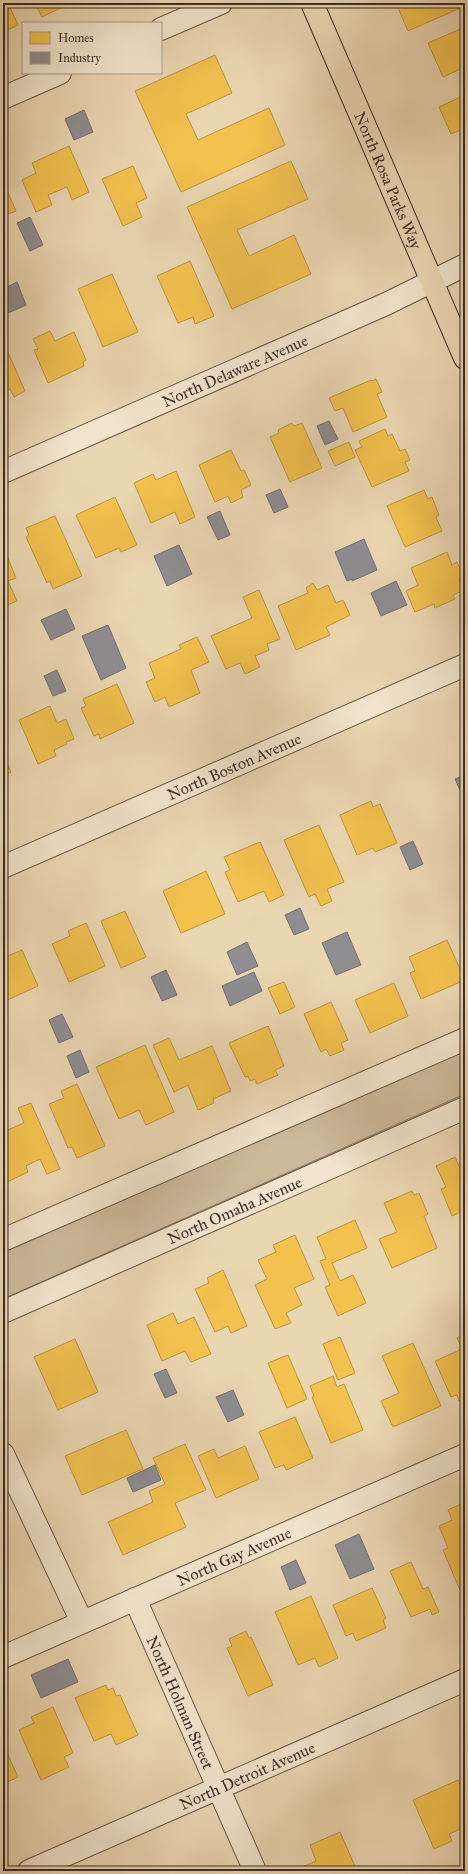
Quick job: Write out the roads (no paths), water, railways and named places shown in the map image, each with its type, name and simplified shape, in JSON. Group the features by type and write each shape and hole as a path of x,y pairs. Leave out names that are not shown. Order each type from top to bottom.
{"main road":[{"name":"North Rosa Parks Way","path":"312,3 465,358"}],"street":[{"path":"162,29 221,3"},
{"path":"3,98 58,74"},
{"name":"North Delaware Avenue","path":"3,472 379,307 465,265"},
{"name":"North Boston Avenue","path":"3,867 465,665"},
{"path":"3,1240 465,1039"},
{"name":"North Omaha Avenue","path":"3,1312 465,1108"},
{"path":"3,1454 82,1622"},
{"name":"North Gay Avenue","path":"3,1657 465,1455"},
{"name":"North Holman Street","path":"135,1599 254,1871"},
{"name":"North Detroit Avenue","path":"29,1871 465,1680"}]}
